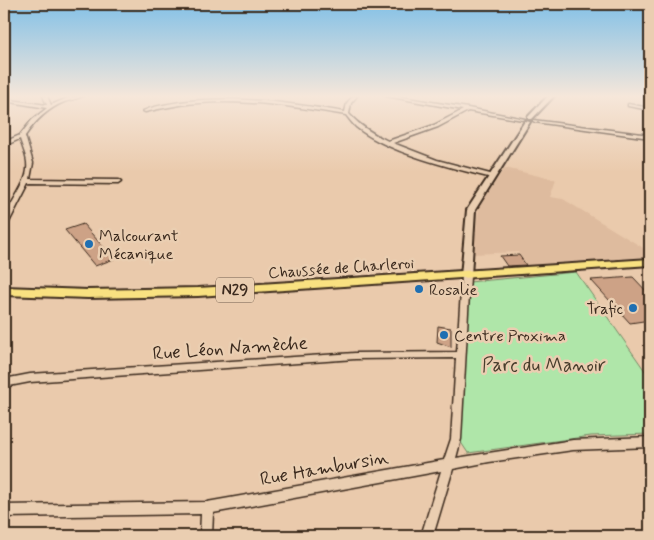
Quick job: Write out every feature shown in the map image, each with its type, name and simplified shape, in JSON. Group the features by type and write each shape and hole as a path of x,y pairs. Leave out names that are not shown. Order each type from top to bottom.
{"main road":[{"name":"Chaussée de Charleroi","path":"4,291 88,294 198,292 466,276 650,262"}],"street":[{"path":"4,144 22,136 36,121"},
{"path":"352,121 356,126 389,143 451,166 492,176"},
{"path":"389,143 422,132 444,121"},
{"path":"427,536 456,439 459,355 470,214 492,176 528,121"},
{"path":"538,121 650,137"},
{"path":"4,226 27,181 30,163 22,136"},
{"path":"27,181 118,182"},
{"name":"Rue Léon Namèche","path":"4,383 30,378 355,356 459,355"},
{"name":"Rue Hambursin","path":"4,511 207,508 449,464 573,445 650,442"},
{"path":"206,536 207,508"}],"shaded area":[{"path":"505,168 556,180 550,197 563,199 650,252 650,257 527,265 518,252 473,254 479,206"}],"green space":[{"name":"Parc du Manoir","path":"576,272 650,378 650,434 591,436 468,453 460,441 469,282"}],"building":[{"name":"Malcourant Mécanique","path":"83,224 114,259 95,266 65,230"},
{"path":"519,255 526,265 507,266 500,256"},
{"name":"Trafic","path":"633,277 650,295 650,320 630,323 591,280"},
{"name":"Centre Proxima","path":"438,326 451,328 451,347 437,342"}],"place":[{"name":"Malcourant Mécanique","path":"89,244"},
{"name":"Rosalie","path":"419,289"},
{"name":"Trafic","path":"633,308"},
{"name":"Centre Proxima","path":"444,335"}]}
